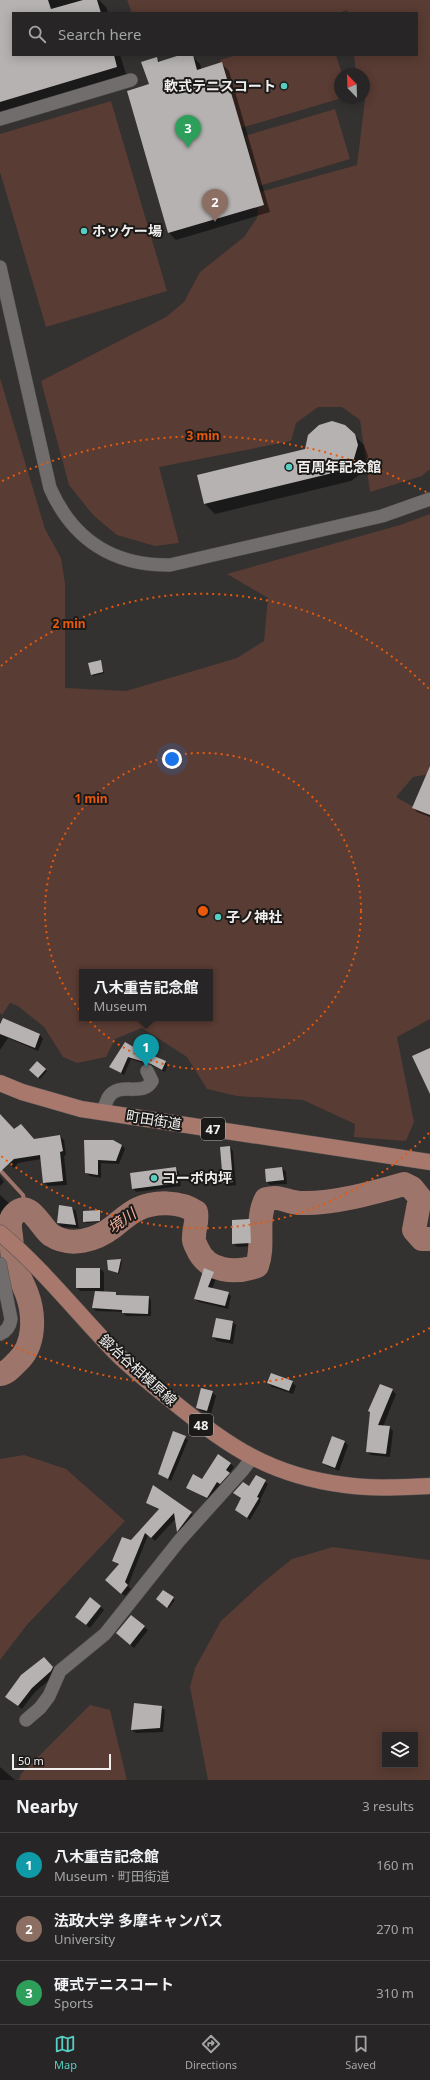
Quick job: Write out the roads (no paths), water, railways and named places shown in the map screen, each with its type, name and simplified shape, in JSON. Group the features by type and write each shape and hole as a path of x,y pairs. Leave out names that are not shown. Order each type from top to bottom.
{"main road":[{"name":"町田街道","path":"0,1083 64,1105 430,1162"},
{"name":"鍛冶谷相模原線","path":"1,1234 27,1256 116,1354 214,1435 252,1458 282,1470 344,1485 368,1487 430,1486"}],"street":[{"path":"0,119 131,80"},
{"path":"0,267 50,488 59,507 72,524 93,544 104,551 141,564 176,564 382,516 430,500"},
{"path":"103,1112 108,1097 115,1091 124,1088 142,1090 147,1088 152,1081 147,1071"},
{"path":"0,1264 11,1319 9,1326 0,1334"},
{"path":"26,1720 40,1708 49,1696 60,1671 105,1634 179,1541 252,1458"}],"waterway":[{"path":"0,1170 23,1195 26,1209"},
{"name":"境川","path":"0,1374 9,1370 23,1355 27,1348 32,1330 30,1303 13,1261 10,1228 10,1223 13,1216 24,1209 34,1215 51,1235 59,1239 75,1242 99,1236 131,1213 145,1206 167,1203 183,1206 196,1212 194,1241 202,1256 208,1262 222,1269 240,1270 257,1266 260,1249 261,1215 266,1199 276,1198 301,1203 326,1202 404,1184 412,1188 420,1198 414,1230 422,1239 430,1239"}],"place":[{"name":"軟式テニスコート","path":"284,86"},
{"name":"硬式テニスコート","path":"188,148"},
{"name":"法政大学 多摩キャンパス","path":"215,222"},
{"name":"ホッケー場","path":"84,231"},
{"name":"百周年記念館","path":"289,467"},
{"name":"子ノ神社","path":"218,917"},
{"name":"八木重吉記念館","path":"146,1067"},
{"name":"コーポ内坪","path":"154,1178"}]}
